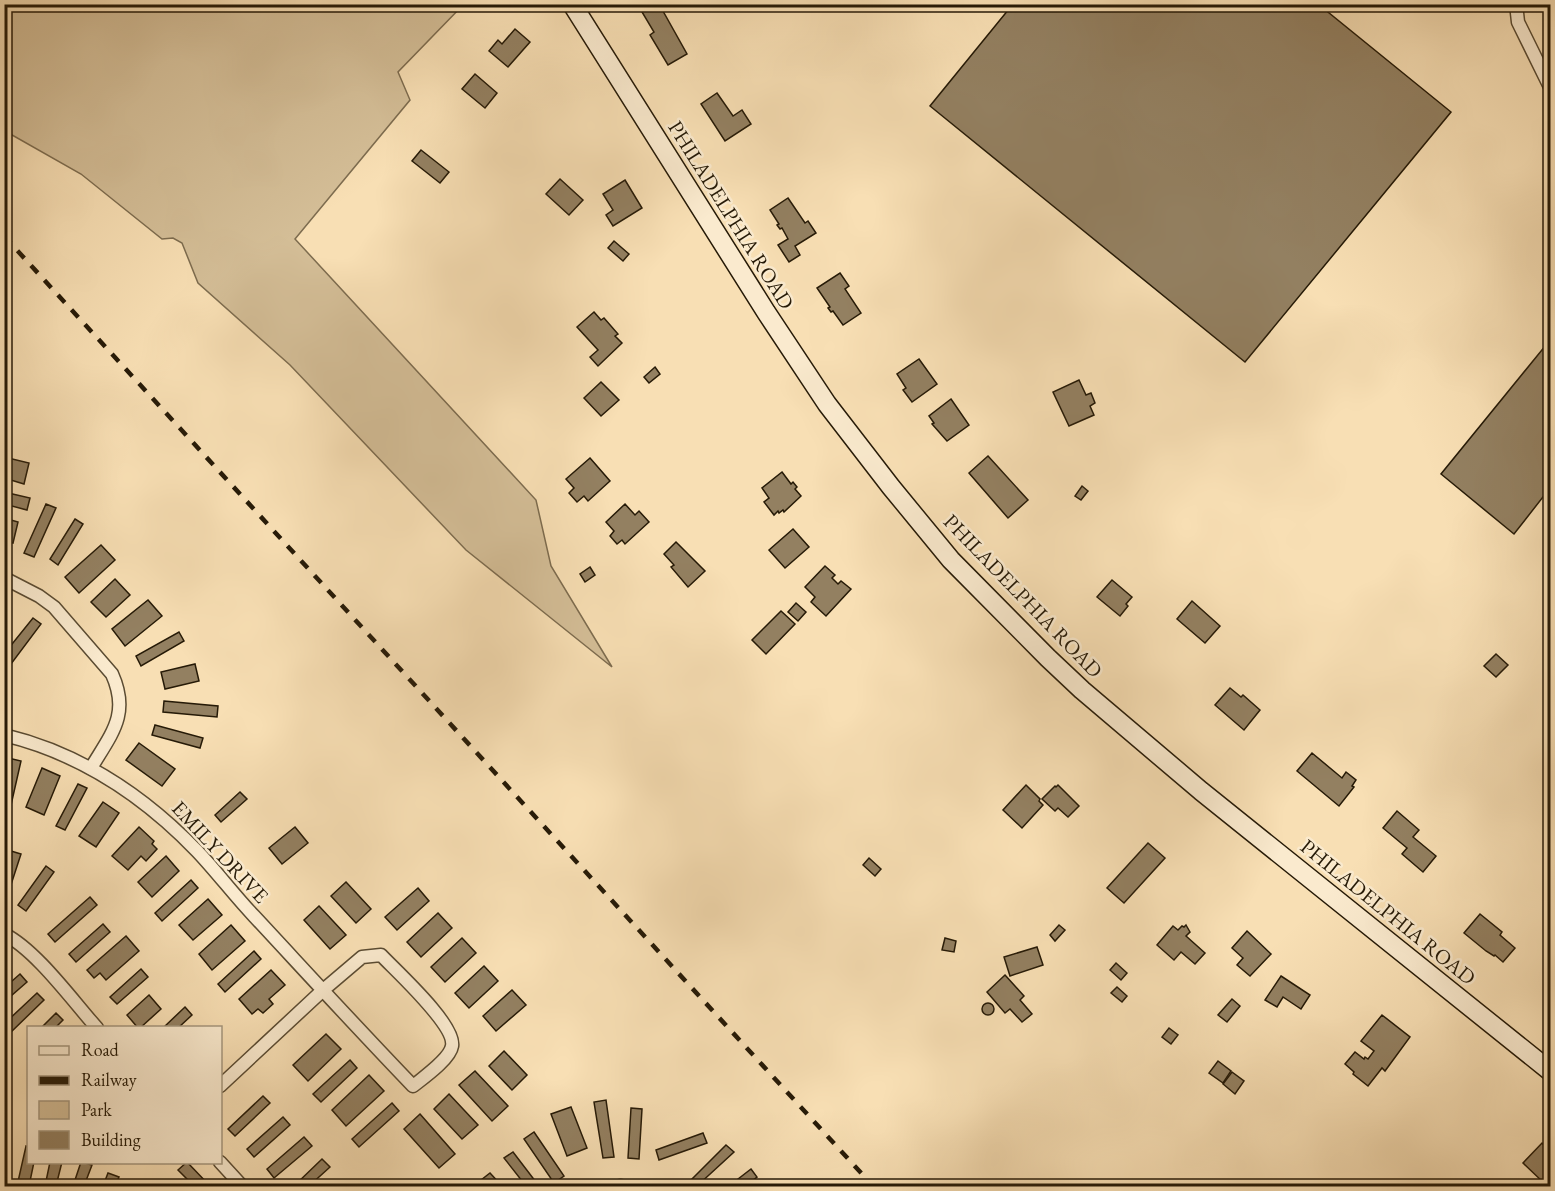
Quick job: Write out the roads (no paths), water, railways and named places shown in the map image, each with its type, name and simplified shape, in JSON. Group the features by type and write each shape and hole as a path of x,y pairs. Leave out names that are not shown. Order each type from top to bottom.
{"main road":[{"name":"PHILADELPHIA ROAD","path":"572,4 772,322 822,395 885,479 951,560 1082,690 1201,790 1551,1071"}],"street":[{"path":"1516,4 1518,22 1551,87"},
{"path":"4,578 39,596 54,607 112,674 118,687 121,710 116,726 91,768"},
{"name":"EMILY DRIVE","path":"4,735 63,754 91,768 150,807 197,852 322,991 413,1086 449,1054 452,1036 448,1028 428,1003 381,955 362,957 322,991"},
{"path":"4,934 15,939 33,956 95,1026"},
{"path":"222,1084 322,991"},
{"path":"222,1164 242,1186"}],"railway":[{"path":"4,236 873,1186"}]}
